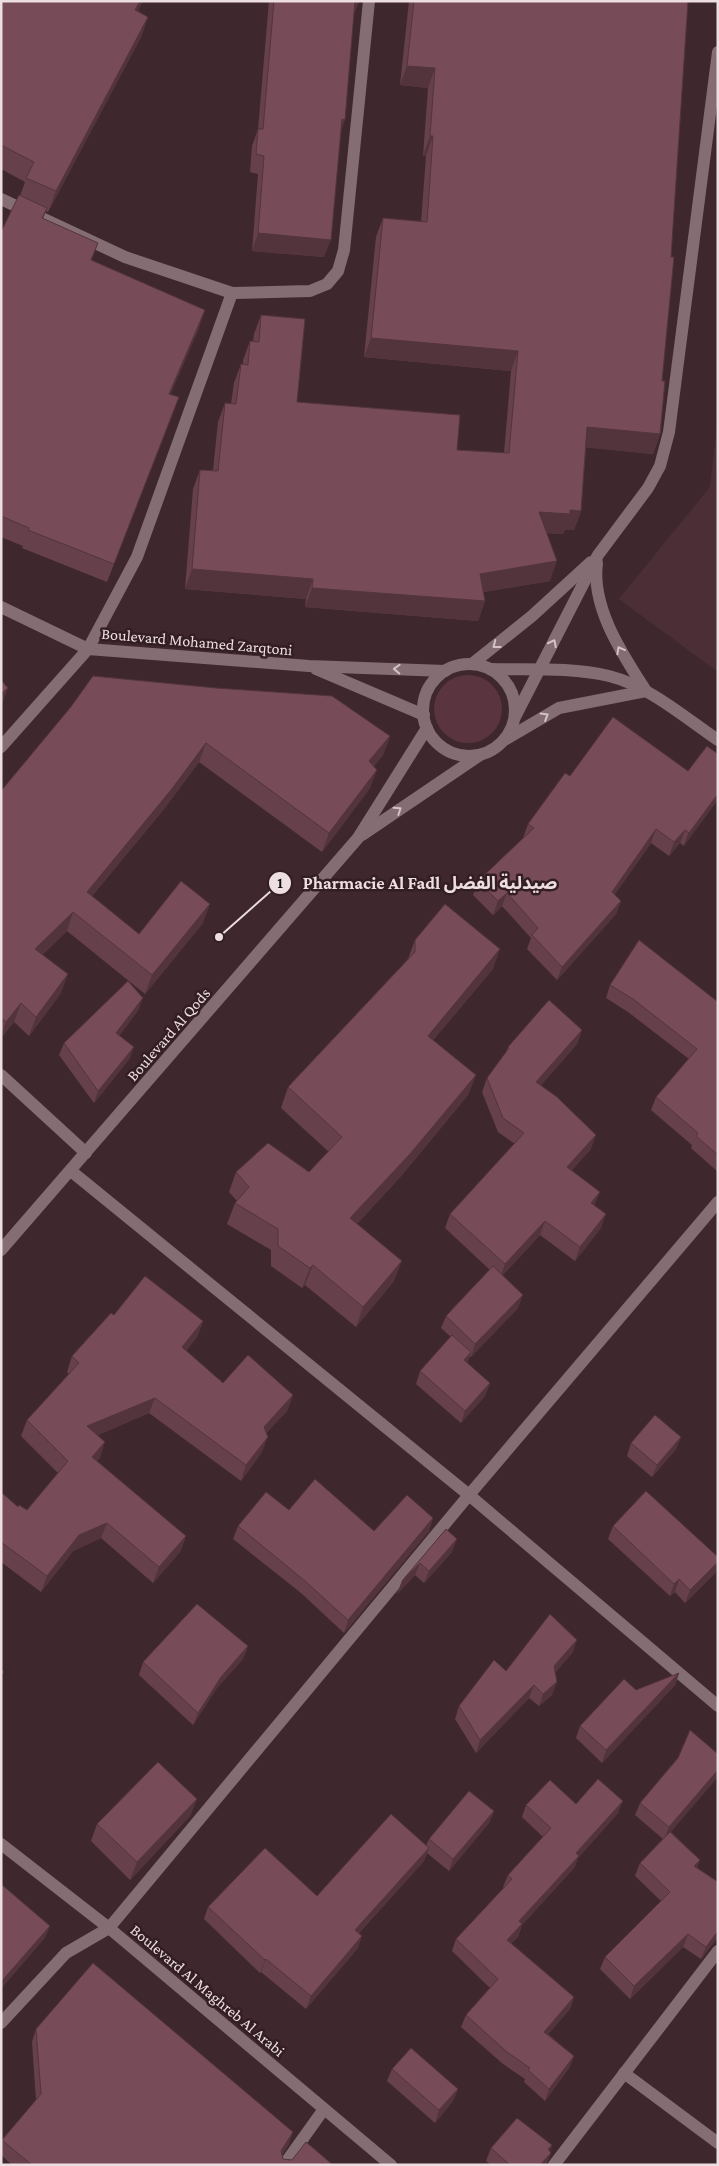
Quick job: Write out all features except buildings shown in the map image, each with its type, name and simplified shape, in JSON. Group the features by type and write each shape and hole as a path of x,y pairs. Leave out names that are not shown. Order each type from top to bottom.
{"street":[{"path":"1,199 126,257 232,293 310,291 327,284 338,271 344,250 369,1"},
{"path":"358,838 481,754 494,749 503,740 511,730 515,717 598,555 648,488 660,466 668,432 718,52"},
{"path":"1,747 88,649 137,557 232,293"},
{"path":"472,664 532,616 598,555"},
{"path":"598,555 596,572 597,590 606,618 618,647 646,691"},
{"name":"Boulevard Mohamed Zarqtoni","path":"1,607 88,649 309,666 445,671"},
{"path":"481,754 462,754 444,748 434,739 427,728 424,702 428,690 445,671 454,667 472,664 490,669 576,671 610,676 646,691 718,740"},
{"path":"309,666 424,715"},
{"path":"490,669 507,684 515,705 515,717"},
{"path":"503,740 559,708 646,691"},
{"path":"358,838 427,728"},
{"name":"Boulevard Al Qods","path":"1,1250 358,838"},
{"path":"1,1075 86,1153"},
{"path":"71,1171 469,1495 718,1706"},
{"path":"1,2023 66,1954 109,1928 469,1495 718,1202"},
{"name":"Boulevard Al Maghreb Al Arabi","path":"1,1844 109,1928 390,2165"},
{"path":"554,2165 718,1951"},
{"path":"624,2073 718,2143"},
{"path":"284,2165 324,2109"}],"shaded area":[{"path":"718,416 718,672 619,599 710,487"},
{"path":"468,675 481,678 492,685 499,696 502,709 499,722 492,733 481,740 468,743 455,740 444,733 437,722 434,709 437,696 444,685 455,678"}],"place":[{"name":"Pharmacie Al Fadl صيدلية الفضل","path":"219,937"}]}
